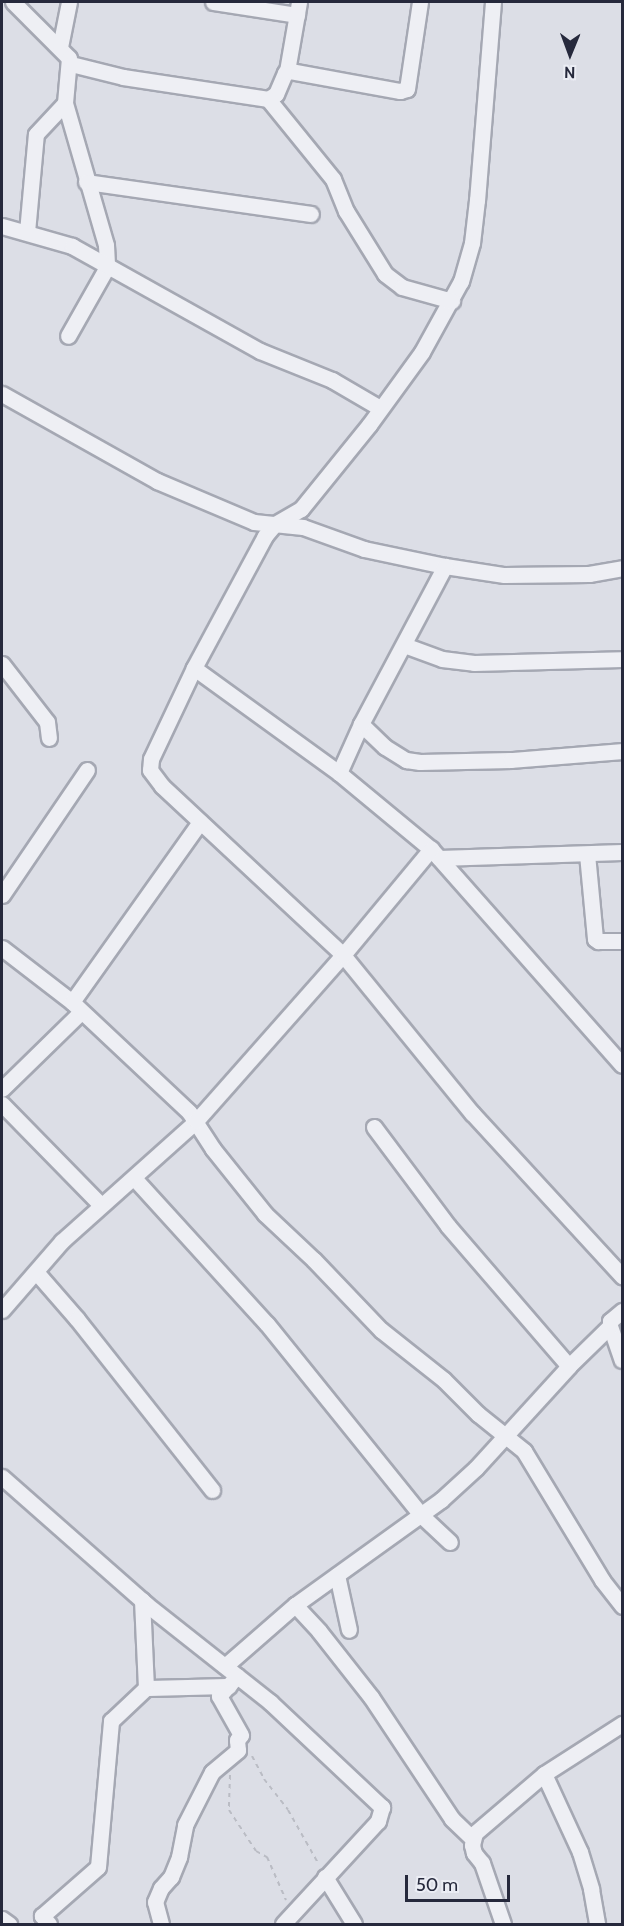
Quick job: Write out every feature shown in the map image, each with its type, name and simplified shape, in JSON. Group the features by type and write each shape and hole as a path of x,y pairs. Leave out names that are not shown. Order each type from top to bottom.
{"street":[{"path":"13,2 60,47 70,64 65,103 106,245 107,267 68,336"},
{"path":"60,47 69,2"},
{"path":"70,64 123,77 268,99 276,94 287,71 298,8 213,2"},
{"path":"287,71 369,87 399,91 408,88 420,2"},
{"path":"493,2 472,243 468,265 452,301 401,382 301,509 275,524 265,536 194,668 150,763 152,774 162,786 343,955 472,1113 622,1276"},
{"path":"268,99 333,179 346,211 385,274 402,287 452,301"},
{"path":"27,232 36,134 65,103"},
{"path":"86,182 311,214"},
{"path":"2,226 72,246 260,351 332,380 380,408"},
{"path":"2,394 157,481 254,522 303,527 364,549 445,566 504,575 589,574 622,568"},
{"path":"339,773 361,724 445,566"},
{"path":"404,645 442,658 474,663 622,659"},
{"path":"2,664 47,722 50,738"},
{"path":"194,668 339,773 435,854 622,1065"},
{"path":"361,724 395,754 420,762 511,760 622,751"},
{"path":"2,895 87,770"},
{"path":"2,1089 77,1007 200,822"},
{"path":"2,1310 37,1273 62,1241 196,1121 435,854 622,852"},
{"path":"587,854 595,939 622,941"},
{"path":"2,948 77,1007 196,1121 213,1149 265,1214 314,1260 381,1330 524,1451 603,1580 622,1606"},
{"path":"2,1104 100,1205"},
{"path":"374,1127 448,1226 569,1366"},
{"path":"134,1178 267,1324 422,1516 450,1542"},
{"path":"37,1273 83,1327 212,1490"},
{"path":"622,1311 610,1321 622,1360"},
{"path":"225,1666 295,1605 422,1516 457,1486 569,1366 610,1326"},
{"path":"2,1477 142,1600 225,1666 233,1681 270,1702 382,1807 378,1821 287,1919"},
{"path":"337,1575 349,1630"},
{"path":"142,1600 146,1688"},
{"path":"295,1605 371,1697 452,1819 472,1838 474,1853 482,1863 503,1924"},
{"path":"49,1924 42,1916 98,1867 111,1721 146,1688 233,1681"},
{"path":"156,1923 155,1902 161,1888 171,1877 179,1857 185,1825 212,1772 238,1750 237,1740 241,1735 219,1696 233,1681"},
{"path":"472,1838 478,1829 544,1774 622,1724"},
{"path":"544,1774 580,1852 591,1889 597,1924"},
{"path":"325,1877 354,1924"},
{"path":"2,1919 9,1924"}],"path":[{"path":"241,1735 264,1779 281,1799 325,1877"},
{"path":"230,1756 229,1810 256,1851 267,1857 287,1919"}]}
